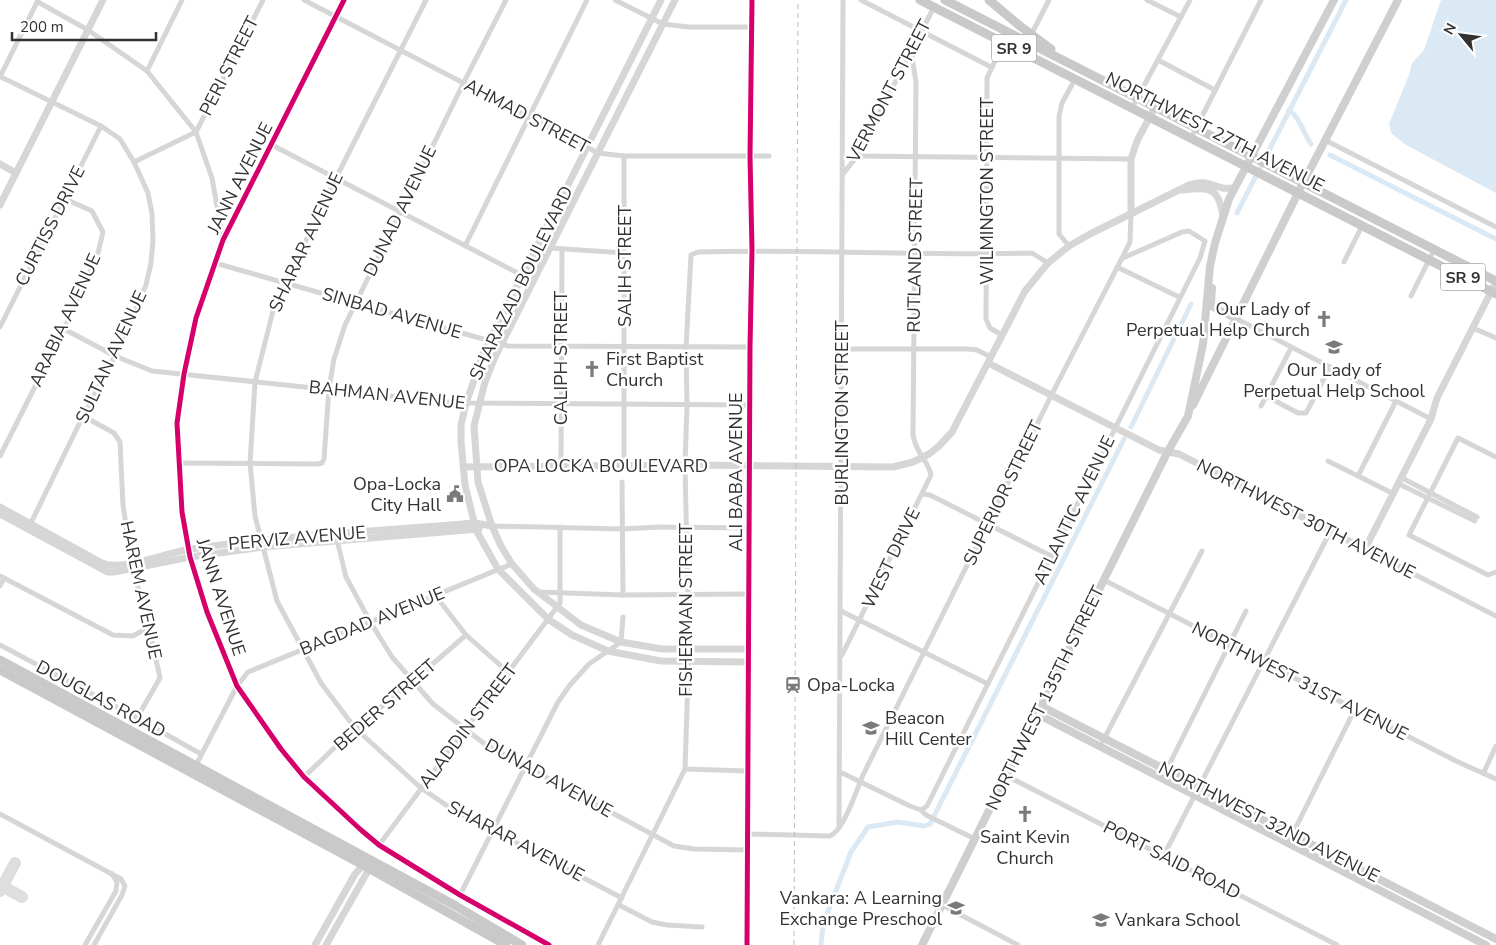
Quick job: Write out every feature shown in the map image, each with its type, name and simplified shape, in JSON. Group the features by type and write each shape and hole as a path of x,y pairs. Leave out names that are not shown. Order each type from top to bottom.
{"main road":[{"name":"NORTHWEST 27TH AVENUE","path":"920,0 1494,293"},
{"name":"NORTHWEST 27TH AVENUE","path":"945,0 1496,282"},
{"name":"SR 9","path":"989,0 1065,61"},
{"path":"1188,416 1203,344 1210,266 1223,218 1235,187 1254,158 1334,0"},
{"path":"1168,452 1188,416 1303,182 1398,0"},
{"path":"952,16 964,18 972,14"},
{"path":"970,26 977,22 987,22"},
{"path":"1217,237 1219,242 1213,279 1212,303 1213,307 1217,310 1235,318"},
{"name":"NORTHWEST 135TH STREET","path":"922,945 1168,452"},
{"path":"0,660 193,769 367,864 506,945"},
{"path":"0,670 193,769"},
{"name":"NORTHWEST 32ND AVENUE","path":"1041,706 1200,786 1290,839 1486,945"},
{"name":"NORTHWEST 32ND AVENUE","path":"1037,714 1196,796 1290,839 1496,939"},
{"path":"367,864 482,920 522,945"}],"street":[{"path":"0,206 103,0"},
{"path":"147,71 182,0"},
{"name":"PERI STREET","path":"196,132 263,0"},
{"name":"AHMAD STREET","path":"304,0 598,153 624,156 769,156"},
{"name":"JANN AVENUE","path":"344,0 272,145 229,228 224,234 196,318 184,374 177,423 182,512 189,553 207,612 237,686 281,749 304,777 379,845 460,895 549,945"},
{"name":"SHARAR AVENUE","path":"426,0 336,178 274,307 255,382 250,463 254,516 277,600 321,682 355,728 421,788 452,809 484,826 494,829 622,898"},
{"name":"DUNAD AVENUE","path":"250,463 317,464 324,459 329,388 334,359 345,325 506,0"},
{"path":"464,246 587,0"},
{"path":"615,0 663,24 688,27 752,26"},
{"name":"SHARAZAD BOULEVARD","path":"661,0 488,341 473,378 461,424 464,484 476,527 498,570 548,619 572,635 608,651 661,660 748,662"},
{"name":"SHARAZAD BOULEVARD","path":"675,0 533,281 485,382 474,426 476,466 478,482 492,526 512,564 538,592 581,625 621,642 662,648 749,649"},
{"name":"ALI BABA AVENUE","path":"747,945 752,0"},
{"name":"BURLINGTON STREET","path":"839,826 843,0"},
{"path":"861,0 992,67"},
{"path":"1031,35 1049,0"},
{"path":"1147,0 1181,17"},
{"path":"1132,108 1190,0"},
{"path":"1191,138 1261,0"},
{"path":"53,102 1,77 38,1 88,30 147,71 196,132 212,178 224,234"},
{"name":"VERMONT STREET","path":"843,174 857,156 934,7"},
{"name":"WILMINGTON STREET","path":"1002,336 990,328 986,321 987,78 1004,42"},
{"name":"RUTLAND STREET","path":"911,51 916,82 913,435 916,450 922,458"},
{"path":"1158,60 1215,90"},
{"path":"1069,246 1059,234 1060,111 1063,100 1075,79"},
{"path":"611,98 622,104"},
{"name":"SULTAN AVENUE","path":"29,526 83,416 116,356 146,285 151,263 153,240 152,214 148,193 134,162 120,139 100,126 53,102"},
{"name":"SUPERIOR STREET","path":"839,826 1052,394 1130,242 1132,214 1131,159 1137,141 1155,107"},
{"name":"CURTISS DRIVE","path":"0,327 100,126"},
{"path":"134,162 196,132"},
{"path":"1325,140 1496,227"},
{"path":"272,145 533,281"},
{"name":"SALIH STREET","path":"624,156 626,404 624,466"},
{"path":"857,156 1131,159"},
{"path":"0,164 16,173"},
{"name":"OPA LOCKA BOULEVARD","path":"463,466 685,465 842,467 910,464 939,446 955,428 1025,291 1048,263 1069,246 1196,182 1208,182 1226,190 1235,187"},
{"path":"1180,191 1204,188 1213,192 1220,200 1223,218"},
{"name":"ARABIA AVENUE","path":"0,456 64,329 98,253 103,232 92,211 63,198"},
{"path":"222,224 230,221 238,210"},
{"path":"222,224 229,228"},
{"path":"1344,262 1362,226"},
{"name":"ATLANTIC AVENUE","path":"921,810 927,806 988,684 1200,258 1205,241 1189,232 1182,232 1122,258"},
{"path":"539,243 550,248 625,253"},
{"name":"CALIPH STREET","path":"561,467 562,249"},
{"path":"752,250 842,253 1032,253 1048,263"},
{"name":"FISHERMAN STREET","path":"598,945 685,769 689,661 685,465 686,348 691,255 698,252 752,250"},
{"path":"1411,296 1434,250"},
{"name":"SINBAD AVENUE","path":"215,263 502,345 686,348 750,347"},
{"path":"1117,267 1179,297"},
{"path":"1365,549 1431,419 1437,398 1473,328 1494,293 1496,282"},
{"path":"1235,318 1431,419"},
{"path":"1473,328 1496,338"},
{"name":"BAHMAN AVENUE","path":"64,329 116,356 152,371 466,403 750,405"},
{"path":"842,348 971,349 1115,427"},
{"path":"1261,406 1291,348"},
{"path":"1266,396 1298,413 1306,413 1330,367"},
{"path":"1358,476 1396,401"},
{"name":"HAREM AVENUE","path":"83,416 114,434 120,442 123,505 132,566 149,627 160,678 137,718"},
{"name":"NORTHWEST 30TH AVENUE","path":"1115,427 1159,450 1179,454 1496,616"},
{"path":"1496,457 1458,438 1409,535 1488,575 1496,572"},
{"name":"WEST DRIVE","path":"841,658 931,475 929,468 922,458"},
{"path":"1328,461 1394,494"},
{"path":"179,463 250,463"},
{"path":"1400,481 1476,519"},
{"path":"622,482 623,595"},
{"path":"922,494 930,495 1051,556"},
{"name":"PERVIZ AVENUE","path":"0,507 107,572 189,553 263,544 476,527 622,529 660,526 749,528"},
{"name":"PERVIZ AVENUE","path":"0,514 29,526"},
{"path":"557,607 560,603 560,527"},
{"path":"1164,855 1330,532"},
{"name":"DUNAD AVENUE","path":"337,538 346,577 392,657 433,704 465,730 486,745 524,767 674,846 694,849 747,850"},
{"path":"1101,747 1202,551"},
{"name":"BAGDAD AVENUE","path":"193,769 237,686 248,672 512,564"},
{"path":"0,586 2,577 113,636 133,636 149,627"},
{"name":"NORTHWEST 31ST AVENUE","path":"1104,580 1456,761 1496,779"},
{"path":"538,592 623,595 750,594"},
{"path":"436,595 466,635 509,673"},
{"name":"ALADDIN STREET","path":"379,845 557,607"},
{"path":"841,611 988,684"},
{"path":"1167,769 1246,611"},
{"path":"460,895 558,702 589,664 621,642 623,617"},
{"name":"BEDER STREET","path":"304,777 355,728 466,635"},
{"name":"DOUGLAS ROAD","path":"0,646 201,754"},
{"path":"1290,839 1355,709"},
{"path":"1484,772 1496,746"},
{"path":"685,769 748,771"},
{"path":"840,772 921,810 936,820 975,839"},
{"name":"PORT SAID ROAD","path":"1007,776 1337,945"},
{"path":"0,814 121,879 124,889 94,945"},
{"path":"747,834 832,836 836,833 839,826"},
{"path":"315,945 355,874 367,864"},
{"path":"326,945 367,864"},
{"path":"85,945 117,886 115,877 110,872"},
{"path":"619,905 652,922 702,927"},
{"path":"942,905 1018,945"}],"shaded area":[{"path":"1441,0 1496,0 1496,193 1406,145 1391,133 1389,124 1412,63 1424,50"}],"waterway":[{"path":"1237,213 1346,0"},
{"path":"1289,110 1299,122 1311,144"},
{"path":"1330,155 1496,239"},
{"path":"1131,427 1191,304"},
{"path":"821,945 823,924 851,852 868,827 898,822 924,826 930,824 1124,439"}],"taxiway":[{"path":"0,891 15,863"},
{"path":"2,886 22,897"}],"railway":[{"path":"794,945 798,0"}],"cycle path":[{"path":"344,0 223,240 196,318 184,374 177,423 182,512 190,557 207,612 237,686 281,749 304,777 379,845 460,895 549,945"},
{"path":"747,945 752,0"}],"place":[{"name":"Our Lady of Perpetual Help Church","path":"1324,319"},
{"name":"Our Lady of Perpetual Help School","path":"1334,347"},
{"name":"First Baptist Church","path":"592,369"},
{"name":"Opa-Locka City Hall","path":"455,494"},
{"name":"Opa-Locka","path":"793,685"},
{"name":"Beacon Hill Center","path":"871,728"},
{"name":"Saint Kevin Church","path":"1025,814"},
{"name":"Vankara: A Learning Exchange Preschool","path":"956,908"},
{"name":"Vankara School","path":"1101,920"}]}
